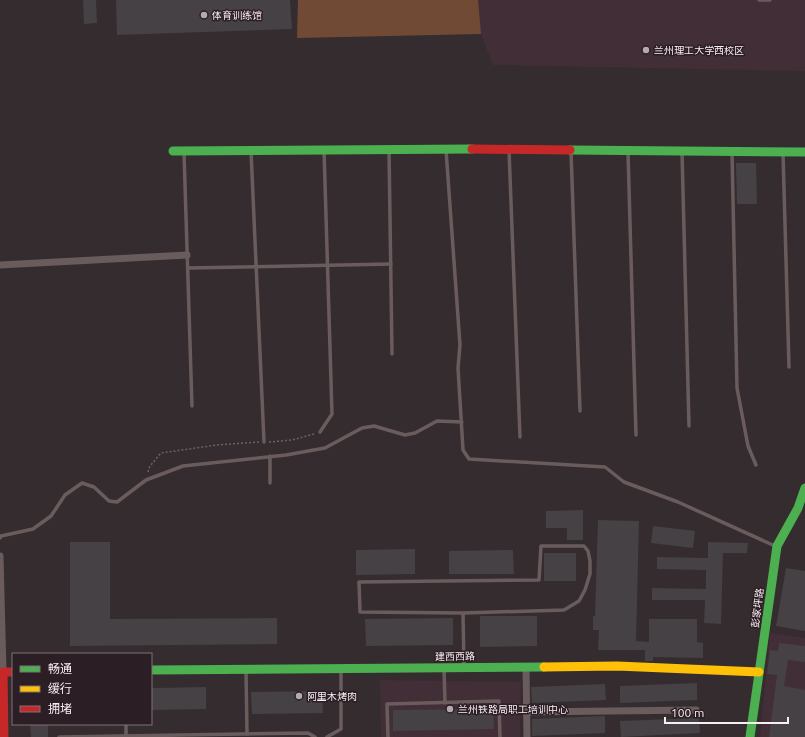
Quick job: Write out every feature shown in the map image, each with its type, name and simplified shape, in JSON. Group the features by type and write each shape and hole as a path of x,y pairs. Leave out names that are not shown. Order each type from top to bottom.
{"street":[{"path":"173,151 389,148 805,152"},
{"path":"0,265 187,255"},
{"name":"彭家坪路","path":"750,737 777,546 798,508 805,488"},
{"path":"0,556 4,737"},
{"name":"建西西路","path":"152,670 617,666 760,672"},
{"path":"526,667 527,737"},
{"path":"3,672 12,672"},
{"path":"527,712 696,710"}],"lane":[{"path":"759,0 770,0"},
{"path":"389,148 392,354"},
{"path":"320,432 332,414 324,149"},
{"path":"446,149 460,345 458,368 463,450 469,459 605,468 624,482 678,502 777,546"},
{"path":"508,149 520,437"},
{"path":"184,150 192,406"},
{"path":"251,150 264,442"},
{"path":"571,150 580,411"},
{"path":"628,151 636,435"},
{"path":"682,151 689,426"},
{"path":"732,152 737,388 748,446 756,465"},
{"path":"783,152 789,367"},
{"path":"188,268 390,264"},
{"path":"0,538 1,536 33,528 51,516 65,495 82,483 94,487 109,501 117,502 146,480 183,466 325,448 362,428 374,426 405,436 415,433 437,421 462,422"},
{"path":"270,456 270,483"},
{"path":"541,546 584,546 588,551 590,574 586,590 579,601 564,610 463,612 360,612 359,582 539,580 541,546"},
{"path":"463,612 464,667"},
{"path":"444,667 445,703"},
{"path":"327,737 341,729 341,668"},
{"path":"246,669 247,734"},
{"path":"388,737 387,704 498,701 500,737"},
{"path":"126,725 126,736"},
{"path":"59,737 308,733 316,737"}],"path":[{"path":"146,480 150,466 161,453 217,445 292,440 320,432"}],"shaded area":[{"path":"298,0 478,0 481,34 297,38"},
{"name":"兰州理工大学西校区","path":"472,0 805,0 805,71 493,65 481,34"},
{"path":"770,633 805,638 805,737 760,737"},
{"name":"兰州铁路局职工培训中心","path":"380,680 521,682 520,737 381,737"}],"building":[{"path":"83,0 96,0 97,23 84,24"},
{"name":"体育训练馆","path":"116,0 290,0 292,29 117,35"},
{"path":"736,163 756,163 757,204 737,204"},
{"path":"583,510 583,540 567,540 567,528 546,528 546,511"},
{"path":"598,520 639,521 636,641 649,642 649,619 697,619 697,642 703,643 703,658 653,657 653,661 645,661 645,650 598,650 599,630 593,630 593,616 595,616"},
{"path":"653,526 695,531 693,548 651,543"},
{"path":"70,542 110,542 110,619 277,618 277,644 70,646"},
{"path":"708,542 748,543 747,553 723,553 721,624 704,623 705,600 652,600 652,588 706,589 706,570 657,569 657,557 708,558"},
{"path":"415,549 415,574 356,575 356,550"},
{"path":"513,550 514,574 449,574 449,551"},
{"path":"544,553 576,553 576,581 544,581"},
{"path":"786,568 805,571 805,631 776,626"},
{"path":"480,616 537,616 537,646 480,647"},
{"path":"453,618 453,645 366,646 365,619"},
{"path":"779,643 805,646 805,662 788,660 784,686 805,690 805,737 769,737 777,675 767,674 770,650 778,651"},
{"path":"697,683 697,700 620,703 620,686"},
{"path":"605,684 606,700 532,703 531,687"},
{"path":"206,687 206,709 152,710 152,688"},
{"path":"322,691 323,713 252,714 251,692"},
{"path":"493,709 494,729 393,731 393,710"},
{"path":"605,716 605,733 532,736 532,719"},
{"path":"699,718 700,733 621,737 620,721"},
{"path":"30,725 48,725 48,737 31,737"}],"traffic: fast":[{"path":"173,151 472,149"},
{"path":"570,150 805,152"},
{"path":"750,737 777,546 798,508 805,488"},
{"path":"152,670 544,667"}],"traffic: slow":[{"path":"544,667 617,666 759,672"}],"traffic: jam":[{"path":"472,149 570,150"},
{"path":"4,737 3,672 12,672"}],"place":[{"name":"体育训练馆","path":"204,15"},
{"name":"兰州理工大学西校区","path":"646,50"},
{"name":"阿里木烤肉","path":"299,696"},
{"name":"兰州铁路局职工培训中心","path":"450,709"}]}
